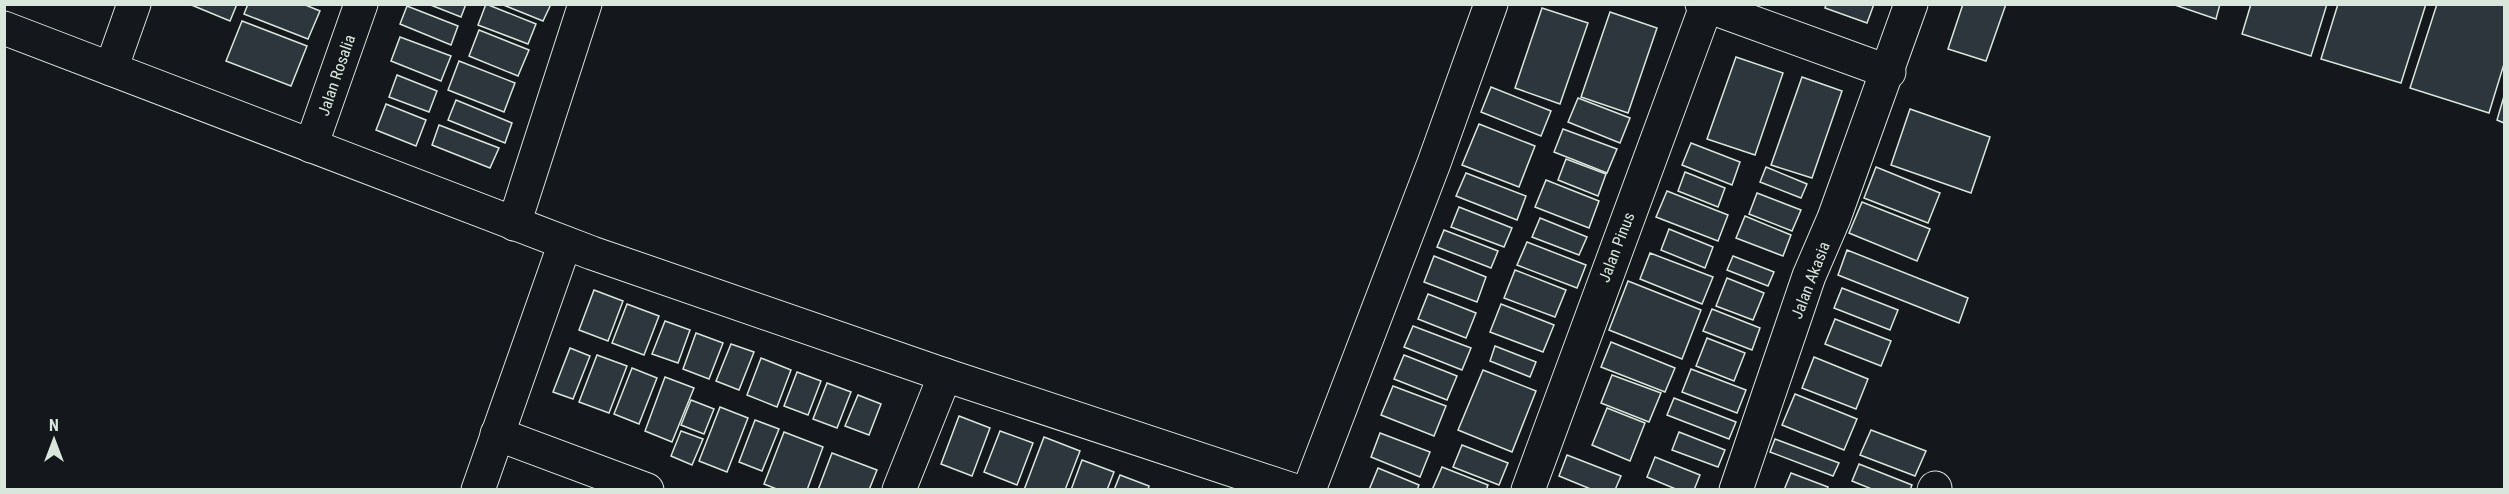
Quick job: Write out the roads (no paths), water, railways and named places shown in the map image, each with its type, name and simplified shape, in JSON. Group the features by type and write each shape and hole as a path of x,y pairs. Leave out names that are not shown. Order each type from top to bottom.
{"street":[{"path":"111,69 134,4"},
{"name":"Jalan Rosalia","path":"311,146 361,4"},
{"path":"514,224 585,4"},
{"path":"1309,489 1434,163 1491,4"},
{"name":"Jalan Akasia","path":"1736,489 1809,276 1834,218 1911,4"},
{"path":"1705,5 1888,72"},
{"name":"Jalan Pinus","path":"1528,489 1705,5"},
{"path":"4,28 565,243 945,375 1293,489"},
{"path":"478,489 565,243"},
{"path":"900,489 945,375"},
{"path":"497,434 647,489"}]}
